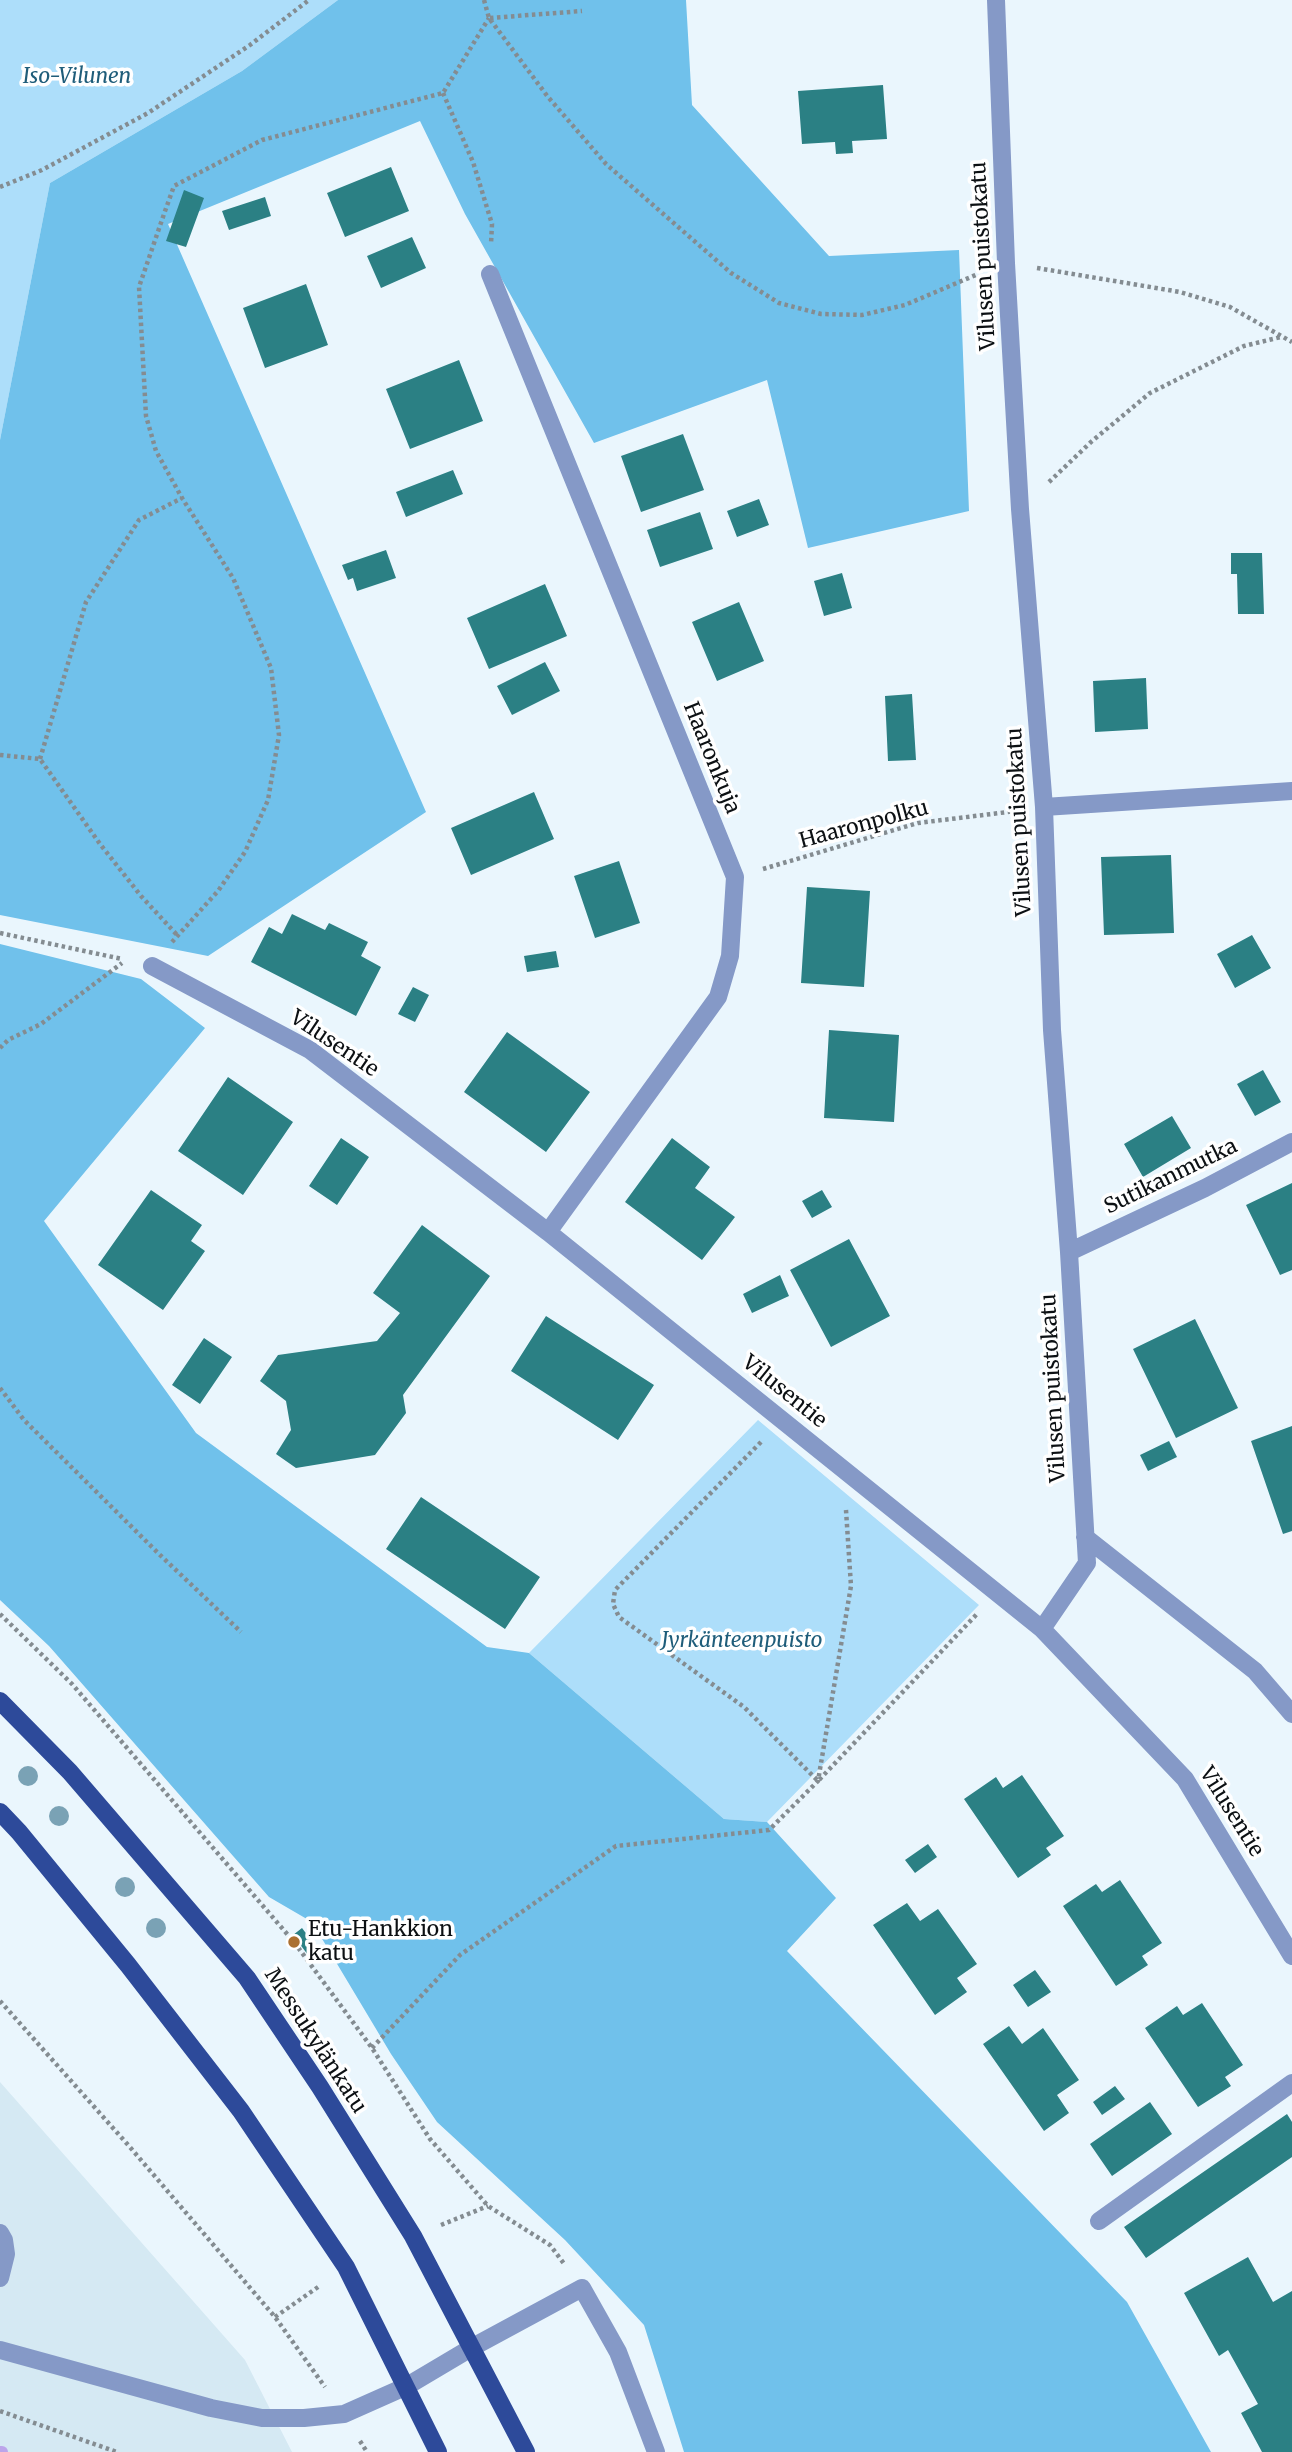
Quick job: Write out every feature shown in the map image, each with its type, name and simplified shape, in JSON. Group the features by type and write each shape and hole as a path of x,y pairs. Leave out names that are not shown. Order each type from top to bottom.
{"main road":[{"name":"Messukylänkatu","path":"0,1701 70,1772 247,1978 320,2087 413,2236 526,2452"},
{"path":"0,1812 128,1965 241,2111 346,2267 438,2452"}],"street":[{"name":"Vilusen puistokatu","path":"996,0 1006,263 1020,509 1044,807 1052,1030 1069,1252 1087,1563 1042,1629"},
{"name":"Haaronkuja","path":"490,274 735,877 730,956 718,998 548,1232"},
{"path":"1044,807 1292,791"},
{"name":"Vilusentie","path":"152,966 310,1050 548,1232 1042,1629 1185,1779 1292,1956"},
{"name":"Sutikanmutka","path":"1069,1252 1205,1188 1292,1142"},
{"path":"1085,1537 1255,1671 1291,1710"},
{"path":"1099,2221 1292,2083"},
{"path":"0,2233 6,2254 0,2278"},
{"path":"0,2350 211,2408 262,2417 304,2418 344,2414 407,2386 471,2347 582,2288 618,2352 656,2452"}],"path":[{"path":"0,187 42,170 148,113 250,45 309,0"},
{"path":"484,0 489,18 548,97 606,164 731,274 779,303 821,314 862,315 905,305 1006,263 1180,292 1230,307 1292,342"},
{"path":"489,18 583,11"},
{"path":"152,966 218,891 246,852 268,800 279,735 271,668 233,578 182,498 156,451 146,416 139,287 174,186 262,140 443,93 489,18"},
{"path":"443,93 473,162 492,224 490,274"},
{"path":"1020,509 1091,442 1150,393 1244,346 1282,336"},
{"path":"40,759 86,602 139,520 182,498"},
{"path":"0,755 40,759 100,844 141,896 178,936"},
{"name":"Haaronpolku","path":"735,877 918,823 1044,807"},
{"path":"0,933 126,960 41,1024 8,1040 0,1048"},
{"path":"0,1388 24,1420 241,1632"},
{"path":"783,1420 615,1590 613,1604 620,1617 744,1707 818,1781"},
{"path":"818,1781 851,1586 844,1470"},
{"path":"372,2048 460,1955 616,1846 769,1830 998,1593"},
{"path":"0,1614 72,1684 294,1942 372,2048 430,2139 488,2206 550,2245 582,2288"},
{"path":"0,2001 129,2146 275,2317 344,2414 367,2452"},
{"path":"413,2236 488,2206"},
{"path":"275,2317 346,2267"},
{"path":"0,2411 117,2452"}],"shaded area":[{"path":"338,0 686,0 692,105 829,256 959,250 969,511 808,548 767,380 594,443 465,214 420,121 168,224 426,812 208,956 0,915 0,440 50,183 242,71"},
{"path":"0,944 141,979 205,1028 44,1221 196,1433 487,1647 529,1653 724,1819 767,1822 836,1898 787,1951 1127,2302 1211,2452 684,2452 644,2325 565,2240 437,2122 391,2054 312,1922 269,1897 49,1646 0,1600"},
{"path":"0,2082 245,2360 292,2452 0,2452"}],"green space":[{"name":"Iso-Vilunen","path":"0,0 338,0 242,71 50,183 0,440"},
{"name":"Jyrkänteenpuisto","path":"758,1420 979,1605 767,1822 724,1819 529,1653"}],"building":[{"path":"883,85 887,139 852,141 853,153 836,154 835,142 802,144 798,91"},
{"path":"391,167 409,211 345,237 327,193"},
{"path":"184,190 204,198 186,247 166,241"},
{"path":"265,197 271,216 229,230 222,211"},
{"path":"412,237 426,268 381,288 367,256"},
{"path":"306,284 328,345 265,368 243,308"},
{"path":"459,360 483,421 410,449 386,389"},
{"path":"683,434 704,490 641,512 621,456"},
{"path":"453,470 463,494 406,517 396,492"},
{"path":"759,499 769,525 737,537 727,511"},
{"path":"700,512 713,549 660,567 647,530"},
{"path":"386,550 396,578 357,591 353,578 348,580 342,565"},
{"path":"1231,553 1262,553 1264,614 1238,614 1237,574 1231,574"},
{"path":"842,573 852,608 824,616 814,581"},
{"path":"545,584 567,636 489,669 467,618"},
{"path":"739,602 764,661 717,681 692,622"},
{"path":"545,662 560,691 512,715 497,686"},
{"path":"1146,678 1148,729 1095,732 1093,681"},
{"path":"912,694 916,760 888,761 885,696"},
{"path":"534,792 554,839 471,875 451,828"},
{"path":"1171,855 1174,933 1104,935 1101,857"},
{"path":"619,861 640,923 595,938 574,876"},
{"path":"807,887 870,891 864,987 801,983"},
{"path":"292,914 325,930 329,923 368,942 361,956 381,967 356,1016 251,962 269,927 282,934"},
{"path":"1252,935 1271,968 1235,988 1217,954"},
{"path":"556,951 559,967 527,972 524,956"},
{"path":"413,987 429,995 415,1022 398,1014"},
{"path":"829,1030 899,1035 894,1122 824,1118"},
{"path":"507,1032 590,1092 546,1152 464,1092"},
{"path":"1263,1070 1281,1102 1255,1116 1237,1084"},
{"path":"228,1077 293,1122 243,1195 178,1151"},
{"path":"1172,1116 1191,1148 1143,1177 1124,1144"},
{"path":"341,1138 369,1157 337,1205 309,1186"},
{"path":"672,1138 710,1167 695,1188 735,1217 702,1260 625,1202"},
{"path":"1292,1183 1292,1270 1280,1275 1246,1205"},
{"path":"151,1190 202,1225 191,1241 205,1251 163,1310 98,1265"},
{"path":"822,1190 832,1207 812,1218 802,1201"},
{"path":"422,1225 490,1276 403,1395 406,1413 375,1455 296,1468 276,1454 291,1430 286,1401 260,1381 278,1355 377,1341 400,1313 373,1293"},
{"path":"849,1239 890,1316 831,1347 790,1270"},
{"path":"780,1275 789,1296 752,1313 743,1294"},
{"path":"546,1316 654,1385 618,1440 511,1371"},
{"path":"1195,1319 1238,1408 1176,1438 1133,1349"},
{"path":"204,1338 232,1357 200,1404 172,1385"},
{"path":"1292,1426 1292,1531 1283,1534 1251,1441"},
{"path":"1169,1441 1177,1457 1148,1471 1140,1455"},
{"path":"421,1497 540,1577 505,1629 386,1549"},
{"path":"1022,1775 1064,1836 1046,1848 1051,1855 1018,1878 964,1799 996,1777 1003,1788"},
{"path":"928,1844 937,1857 915,1873 905,1860"},
{"path":"1120,1880 1162,1943 1142,1956 1148,1965 1116,1986 1063,1906 1096,1884 1102,1892"},
{"path":"907,1903 920,1921 938,1909 977,1964 957,1978 967,1992 935,2015 873,1925"},
{"path":"302,1928 317,1948 308,1955 293,1935"},
{"path":"1035,1970 1051,1992 1028,2007 1013,1985"},
{"path":"1202,2003 1243,2065 1225,2077 1231,2086 1198,2107 1145,2028 1177,2006 1183,2015"},
{"path":"1009,2026 1022,2044 1043,2028 1079,2080 1057,2095 1069,2113 1044,2131 983,2044"},
{"path":"1115,2086 1125,2099 1102,2115 1093,2102"},
{"path":"1150,2102 1172,2134 1112,2176 1090,2144"},
{"path":"1287,2114 1292,2122 1292,2157 1146,2258 1124,2227"},
{"path":"1248,2257 1273,2302 1292,2291 1292,2452 1262,2452 1241,2413 1258,2404 1228,2350 1219,2356 1184,2293"}],"place":[{"name":"Etu-Hankkion katu","path":"294,1942"}]}
